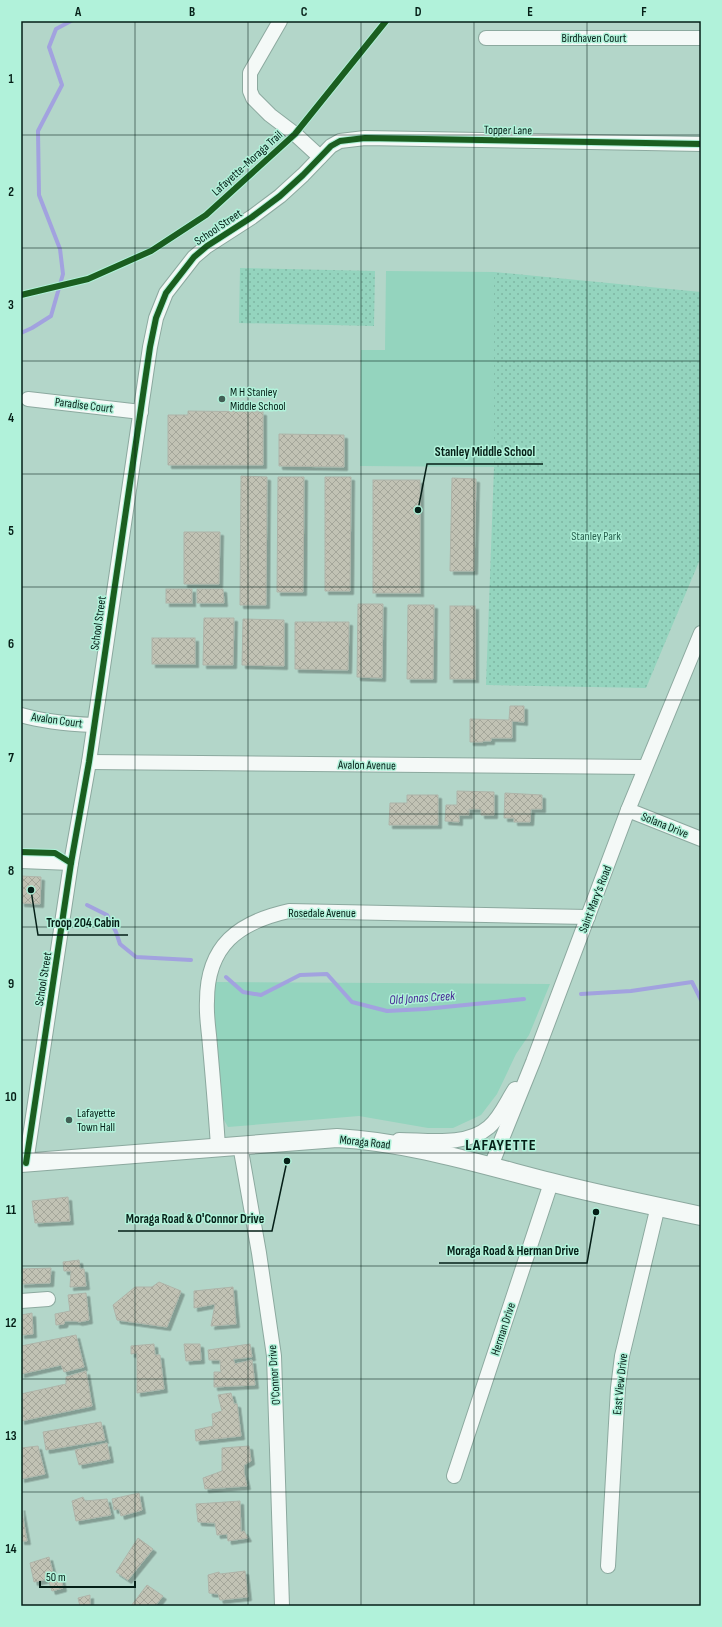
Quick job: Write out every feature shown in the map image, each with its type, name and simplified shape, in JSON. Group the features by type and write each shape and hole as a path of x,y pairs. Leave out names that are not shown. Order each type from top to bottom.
{"main road":[{"name":"Moraga Road","path":"23,1163 336,1138 364,1140 433,1152 551,1183 701,1216"}],"street":[{"path":"280,21 250,74 250,91 253,98 270,115 295,134 320,157"},
{"name":"Birdhaven Court","path":"486,38 701,38"},
{"name":"Topper Lane","path":"320,157 331,146 340,141 365,138 701,144"},
{"name":"School Street","path":"23,1163 71,863 89,762 140,412 156,318 166,293 194,256 252,217 280,196 320,157"},
{"name":"Paradise Court","path":"28,399 140,412"},
{"name":"Saint Mary's Road","path":"491,1166 533,1062 628,810 701,633"},
{"name":"Avalon Court","path":"21,714 30,718 73,724 94,725"},
{"name":"Avalon Avenue","path":"89,762 645,767"},
{"name":"Solana Drive","path":"628,810 701,839"},
{"path":"21,861 71,863"},
{"name":"Rosedale Avenue","path":"218,1147 206,1000 210,972 217,953 230,938 247,925 267,916 289,912 588,916"},
{"path":"364,1140 446,1141 473,1137 489,1127 533,1062"},
{"name":"O'Connor Drive","path":"240,1146 259,1253 274,1356 282,1606"},
{"name":"Herman Drive","path":"454,1476 551,1183"},
{"name":"East View Drive","path":"608,1566 618,1388 622,1356 658,1206"},
{"path":"21,1301 48,1298"}],"green space":[{"path":"240,268 375,271 374,326 239,323"},
{"path":"386,271 494,272 494,467 360,466 361,350 385,350"},
{"name":"Stanley Park","path":"494,272 701,292 701,557 646,688 486,685 494,467"},
{"path":"215,982 550,984 529,1035 516,1054 497,1094 481,1115 453,1128 428,1128 359,1116 228,1127 224,1120 214,1007"}],"building":[{"path":"188,411 263,412 263,465 168,465 168,415 188,415"},
{"path":"279,434 344,435 344,467 279,466"},
{"path":"241,476 267,477 266,605 240,605"},
{"path":"278,477 304,477 303,592 277,592"},
{"path":"325,477 351,477 350,591 325,591"},
{"path":"452,478 476,479 474,571 450,571"},
{"path":"373,480 420,480 420,593 373,593"},
{"path":"184,532 220,532 219,584 184,584"},
{"path":"166,589 192,589 192,603 166,603"},
{"path":"197,589 223,589 224,603 197,603"},
{"path":"358,604 383,604 382,678 357,677"},
{"path":"408,605 434,605 433,679 407,679"},
{"path":"450,606 475,606 475,679 450,679"},
{"path":"204,618 234,618 233,665 203,665"},
{"path":"243,619 284,620 284,666 242,665"},
{"path":"295,622 349,622 348,670 295,669"},
{"path":"152,638 195,638 195,664 152,664"},
{"path":"510,706 524,706 524,722 512,721 512,738 491,738 491,741 470,742 470,719 509,720"},
{"path":"457,791 494,792 494,815 481,815 481,809 469,809 469,815 459,815 459,822 445,821 446,805 457,805"},
{"path":"505,793 542,795 542,809 531,809 530,822 514,822 514,818 504,818"},
{"path":"407,795 438,795 438,825 389,825 390,803 407,803"},
{"path":"21,876 41,877 40,904 21,903"},
{"path":"68,1197 70,1221 35,1223 32,1201"},
{"path":"79,1260 80,1269 84,1269 86,1286 70,1287 71,1271 64,1271 63,1262"},
{"path":"51,1268 50,1283 21,1284 21,1269"},
{"path":"159,1282 181,1291 167,1327 117,1320 113,1305 135,1287 152,1287"},
{"path":"233,1287 236,1324 211,1326 215,1304 194,1308 194,1291"},
{"path":"86,1293 89,1320 79,1322 65,1321 64,1324 56,1325 55,1314 70,1311 68,1295"},
{"path":"32,1313 33,1334 21,1335 21,1315"},
{"path":"76,1335 84,1367 64,1372 61,1365 21,1374 21,1346"},
{"path":"154,1344 155,1355 160,1355 164,1389 137,1393 137,1353 131,1354 131,1346"},
{"path":"184,1344 200,1344 201,1360 186,1361"},
{"path":"250,1344 252,1357 233,1359 235,1364 252,1360 255,1385 214,1387 214,1372 221,1372 220,1360 209,1360 208,1350"},
{"path":"86,1371 92,1406 21,1421 21,1394 66,1384 66,1377"},
{"path":"231,1393 234,1404 237,1404 241,1436 196,1441 195,1430 213,1426 212,1414 222,1411 218,1395"},
{"path":"101,1422 105,1440 46,1450 43,1432"},
{"path":"107,1443 110,1459 79,1465 75,1450"},
{"path":"38,1446 45,1474 21,1479 21,1448"},
{"path":"249,1446 251,1461 244,1465 247,1486 205,1489 203,1478 222,1471 222,1448"},
{"path":"139,1493 142,1510 121,1516 119,1509 114,1510 112,1499"},
{"path":"83,1497 85,1501 107,1499 111,1515 76,1521 72,1501"},
{"path":"240,1501 241,1532 244,1531 248,1538 228,1541 227,1534 217,1535 215,1523 198,1522 196,1504"},
{"path":"21,1507 27,1541 21,1541"},
{"path":"138,1538 153,1549 128,1580 116,1572"},
{"path":"49,1557 54,1577 61,1576 63,1588 52,1591 48,1579 34,1582 30,1563"},
{"path":"245,1571 248,1597 220,1600 218,1594 209,1593 208,1575 219,1572 220,1574"},
{"path":"147,1585 163,1596 155,1606 131,1606"},
{"path":"90,1595 90,1605 80,1606 78,1598"}],"waterway":[{"path":"21,333 51,316 63,274 60,249 39,195 38,131 62,85 49,47 56,29 71,21"},
{"name":"Old Jonas Creek","path":"87,905 107,915 116,932 120,944 136,957 191,960"},
{"name":"Old Jonas Creek","path":"226,977 243,992 261,995 300,975 327,974 352,1002 387,1011 425,1009 524,999"},
{"name":"Old Jonas Creek","path":"581,994 631,991 692,982 701,1000"}],"cycle path":[{"name":"Lafayette-Moraga Trail","path":"21,295 88,279 151,251 206,215 295,134 386,21"},
{"path":"26,1163 71,863 89,762 150,347 156,318 166,293 194,257 207,246 252,217 280,196 331,146 340,141 365,138 701,144"},
{"path":"21,852 55,853 71,863"}],"place":[{"name":"M H Stanley Middle School","path":"222,399"},
{"name":"Stanley Middle School","path":"418,510"},
{"name":"Troop 204 Cabin","path":"31,890"},
{"name":"Lafayette Town Hall","path":"69,1120"},
{"name":"Moraga Road & O'Connor Drive","path":"287,1161"},
{"name":"Moraga Road & Herman Drive","path":"596,1212"}],"district":[{"name":"LAFAYETTE","path":"501,1144"}]}
